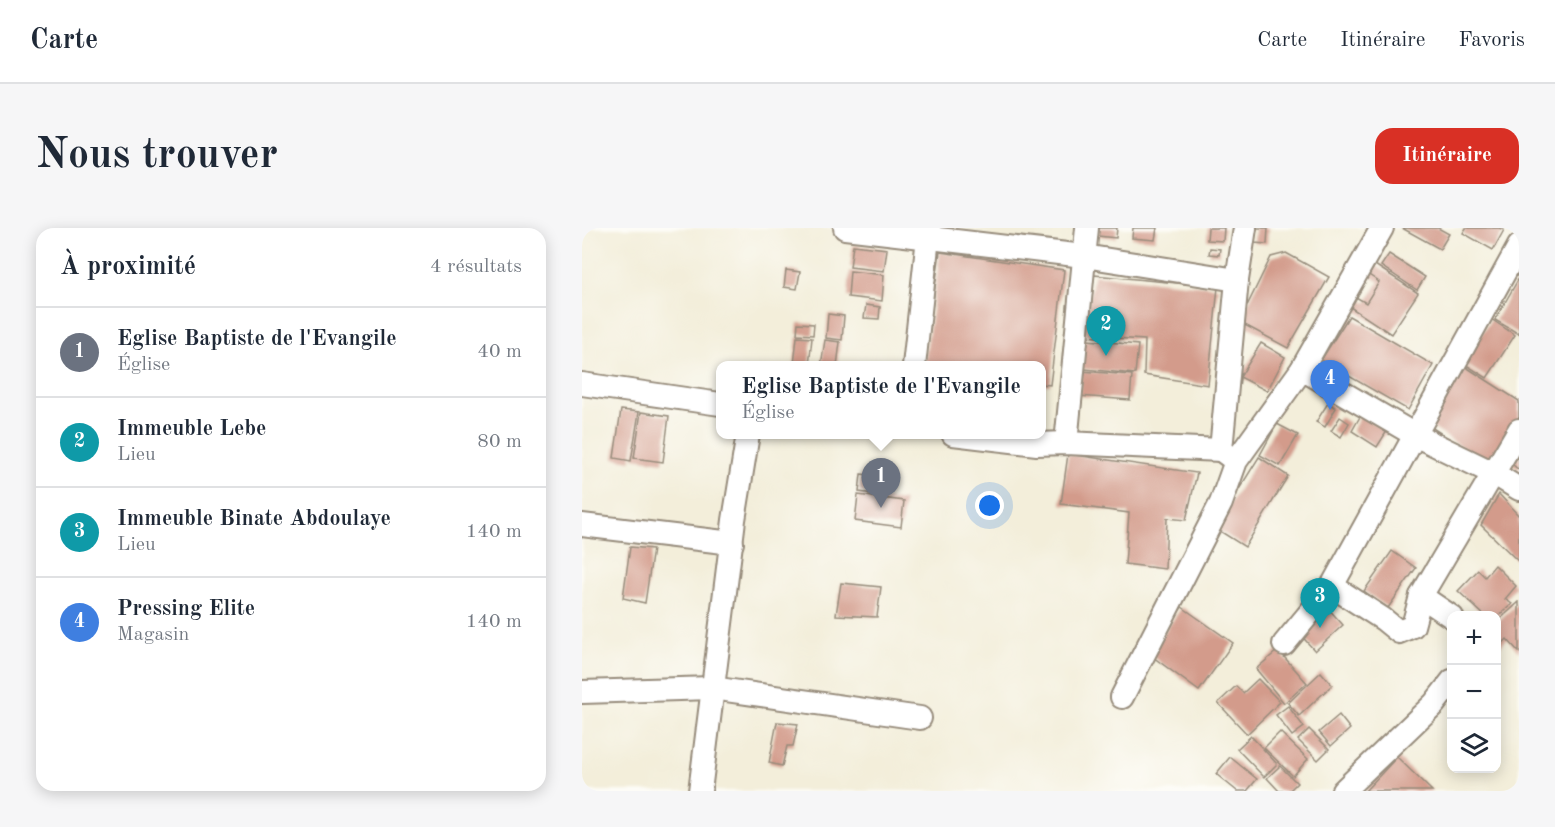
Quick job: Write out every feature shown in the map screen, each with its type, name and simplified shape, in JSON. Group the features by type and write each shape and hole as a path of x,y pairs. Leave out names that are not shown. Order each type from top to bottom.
{"street":[{"path":"846,228 929,233 1237,280"},
{"path":"1066,443 1087,228"},
{"path":"1122,697 1221,503 1229,455 1237,280 1245,228"},
{"path":"1229,455 1302,369 1382,228"},
{"path":"915,361 929,233"},
{"path":"1284,644 1332,586 1519,246"},
{"path":"1302,369 1415,435 1492,472 1519,489"},
{"path":"582,384 716,403"},
{"path":"1332,586 1399,632 1413,626 1421,596 1492,472 1519,430"},
{"path":"700,791 712,688 747,439"},
{"path":"990,439 1037,444 1066,443 1229,455"},
{"path":"582,525 732,543"},
{"path":"1421,596 1447,614"},
{"path":"1343,791 1434,704 1447,687"},
{"path":"582,692 712,688 920,718"}],"building":[{"path":"1099,228 1117,228 1116,238 1098,236"},
{"path":"1133,228 1157,228 1155,240 1132,238"},
{"path":"1208,228 1224,228 1223,241 1207,240"},
{"path":"1255,228 1268,228 1267,244 1254,243"},
{"path":"1402,228 1438,228 1449,234 1440,249"},
{"path":"1466,228 1504,230 1493,250 1463,233"},
{"path":"853,245 887,249 884,271 850,267"},
{"path":"1210,248 1220,249 1219,255 1209,254"},
{"path":"940,252 1064,270 1050,385 1046,384 1046,361 925,361"},
{"path":"1286,253 1329,277 1288,348 1243,324 1245,310 1271,257"},
{"path":"1389,254 1425,277 1417,290 1381,266"},
{"path":"1375,265 1418,293 1391,334 1350,307 1356,297 1366,303 1379,282 1369,275"},
{"path":"786,270 800,272 797,289 784,287"},
{"path":"850,271 884,275 882,301 848,297"},
{"path":"1094,275 1218,287 1208,385 1144,375 1145,340 1082,336"},
{"path":"1519,278 1519,334 1495,320"},
{"path":"866,305 880,307 879,319 864,318"},
{"path":"828,314 844,316 842,340 826,338"},
{"path":"1349,316 1433,365 1408,410 1321,360"},
{"path":"1491,319 1515,335 1487,378 1463,363"},
{"path":"798,323 814,324 813,335 797,334"},
{"path":"797,337 812,338 810,361 794,361"},
{"path":"1077,339 1138,345 1135,374 1074,368"},
{"path":"825,340 840,342 838,361 822,361"},
{"path":"1261,343 1285,357 1267,391 1240,377"},
{"path":"1466,367 1519,401 1519,420 1491,466 1428,425"},
{"path":"1081,371 1132,375 1130,400 1079,396"},
{"path":"1328,403 1336,408 1325,427 1316,422"},
{"path":"621,410 639,412 631,461 614,458"},
{"path":"641,412 669,416 663,462 634,458"},
{"path":"1361,415 1387,431 1377,447 1352,431"},
{"path":"1340,417 1349,423 1341,437 1331,431"},
{"path":"1277,424 1298,435 1280,466 1260,455"},
{"path":"1068,454 1197,473 1186,520 1167,518 1165,569 1125,564 1129,513 1061,504"},
{"path":"1519,456 1519,470 1512,464"},
{"path":"1259,457 1288,476 1245,547 1215,528"},
{"path":"861,474 884,477 881,495 859,492"},
{"path":"1499,494 1519,516 1519,562 1481,525"},
{"path":"858,495 904,501 901,527 855,521"},
{"path":"630,547 653,549 645,603 623,598"},
{"path":"1392,551 1416,568 1388,608 1364,591"},
{"path":"1495,565 1516,586 1505,599 1512,604 1501,614 1501,611 1480,611 1458,591 1478,570 1485,577"},
{"path":"841,583 881,587 877,617 836,615"},
{"path":"1519,602 1519,652 1507,639 1501,645 1501,618"},
{"path":"1326,606 1343,625 1315,651 1298,632"},
{"path":"1182,607 1233,643 1199,691 1149,654"},
{"path":"1278,650 1307,683 1284,703 1256,669"},
{"path":"1321,672 1332,685 1299,716 1288,703"},
{"path":"1258,679 1280,702 1247,734 1218,703 1236,686 1243,693"},
{"path":"1288,706 1304,727 1292,736 1276,715"},
{"path":"1339,715 1350,729 1331,746 1319,732"},
{"path":"777,722 798,724 793,746 787,746 782,766 769,763"},
{"path":"1309,729 1329,749 1318,760 1298,740"},
{"path":"1280,732 1308,759 1293,776 1264,748"},
{"path":"1251,736 1277,764 1264,777 1237,749"},
{"path":"1230,757 1257,779 1247,791 1237,791 1216,774"},
{"path":"1397,757 1432,791 1365,791"},
{"path":"1280,766 1297,783 1289,791 1279,791 1267,778"}],"place":[{"name":"Immeuble Lebe","path":"1106,356"},
{"name":"Pressing Elite","path":"1330,410"},
{"name":"Eglise Baptiste de l'Evangile","path":"881,508"},
{"name":"Immeuble Binate Abdoulaye","path":"1320,628"}]}
